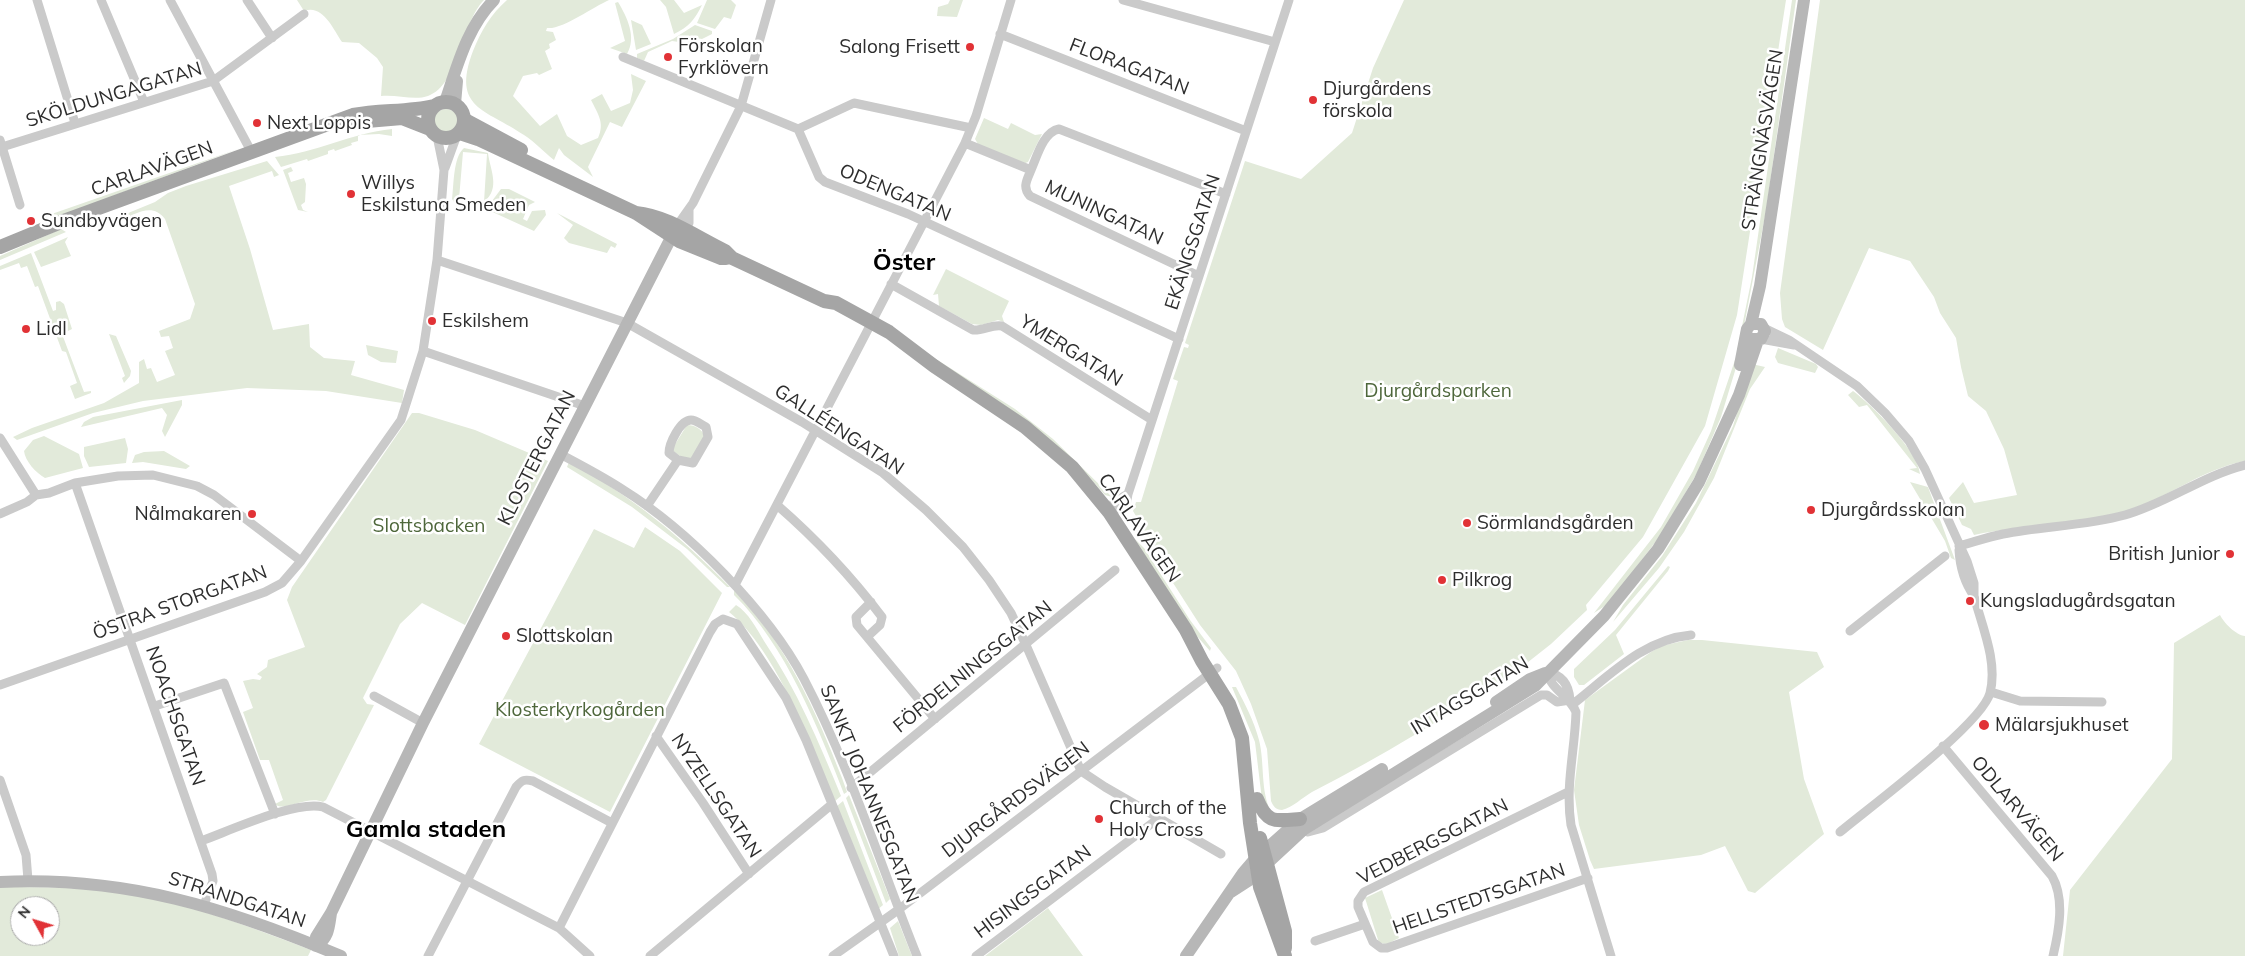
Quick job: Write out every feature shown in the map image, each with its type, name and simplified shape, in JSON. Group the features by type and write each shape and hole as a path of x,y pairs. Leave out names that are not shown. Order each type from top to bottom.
{"main road":[{"path":"445,104 462,111 461,129 446,138 434,133 429,114 445,104"},
{"name":"CARLAVÄGEN","path":"2,246 115,202 353,115 379,110 417,110 445,104"},
{"name":"CARLAVÄGEN","path":"310,132 354,122 402,118 434,133"},
{"name":"CARLAVÄGEN","path":"461,129 508,142 572,184 636,213 651,215 678,234 724,251 732,258 824,301 836,303 983,398 1048,445 1072,467 1110,512 1186,630 1214,671 1237,700 1248,732 1254,758 1261,861"},
{"name":"CARLAVÄGEN","path":"1214,671 1242,738 1250,823 1285,931 1285,956"},
{"path":"1257,799 1267,817 1275,821 1301,824"}],"street":[{"path":"37,0 75,123"},
{"path":"102,0 144,102"},
{"path":"170,0 252,153"},
{"path":"247,0 272,38"},
{"path":"445,104 477,20 494,0"},
{"name":"KLOSTERGATAN","path":"316,946 324,941 327,935 332,913 369,832 560,454 659,265 678,234 689,222 689,209 741,106 771,0"},
{"path":"735,585 965,143 1011,0"},
{"path":"1123,0 1275,42"},
{"name":"EKÄNGSGATAN","path":"1110,512 1114,502 1128,494 1289,0"},
{"name":"STRÄNGNÄSVÄGEN","path":"1548,672 1604,616 1658,549 1699,482 1717,446 1731,408 1732,393 1758,332 1760,286 1804,0"},
{"name":"SKÖLDUNGAGATAN","path":"1,144 213,81 304,14"},
{"name":"FLORAGATAN","path":"1000,34 1246,130"},
{"path":"623,57 798,128 854,103 971,128"},
{"name":"ODENGATAN","path":"798,128 819,177 825,182 924,222 1179,339"},
{"path":"444,170 461,129"},
{"path":"1031,170 1046,137 1054,130 1059,129 1226,194"},
{"path":"434,133 444,170"},
{"name":"MUNINGATAN","path":"965,143 1031,170 1025,184 1026,192 1030,196 1199,276"},
{"path":"1,144 20,205"},
{"name":"ÖSTRA STORGATAN","path":"0,685 131,640 275,587 288,577 401,420 423,351 437,260 444,170"},
{"name":"GALLÉENGATAN","path":"437,260 627,324 815,430 883,473 926,510 963,547 989,580 1011,613 1081,771"},
{"name":"YMERGATAN","path":"891,284 973,330 981,331 996,325 1002,326 1152,420"},
{"path":"1758,332 1794,346 1821,360 1857,386 1885,412 1909,442 1931,480 1974,583 1974,596 1993,675 1991,692 1978,714 1944,746 1840,832"},
{"path":"423,351 585,406"},
{"path":"694,420 706,427 708,437 693,463 678,460 669,453 669,447 683,423 694,420"},
{"path":"0,438 36,495"},
{"name":"SANKT JOHANNESGATAN","path":"560,454 623,489 648,506 735,585 774,632 803,678 827,727 917,956"},
{"path":"648,506 678,460"},
{"path":"1959,546 2004,534 2109,519 2127,514 2169,497 2208,477 2245,465"},
{"path":"0,514 17,508 36,495 75,483 134,475 153,475 197,486 228,503 301,561"},
{"name":"NOACHSGATAN","path":"75,483 201,841 213,881 204,905"},
{"path":"778,505 810,533 860,587 882,617 882,621 867,636"},
{"path":"1850,631 1945,556"},
{"name":"FÖRDELNINGSGATAN","path":"851,788 1115,570"},
{"path":"871,602 856,617 855,622 936,719"},
{"path":"559,928 710,632 715,624 724,619 737,624 786,698 806,740 894,956"},
{"path":"1572,702 1637,653 1666,640 1691,635"},
{"name":"DJURGÅRDSVÄGEN","path":"833,956 898,910 1214,671"},
{"path":"1548,672 1549,680 1572,702 1576,723 1568,792 1572,825 1611,956"},
{"name":"INTAGSGATAN","path":"1186,956 1231,892 1301,824 1530,679 1548,672"},
{"path":"155,706 224,683 276,814"},
{"path":"1991,692 2020,701 2102,702"},
{"name":"INTAGSGATAN","path":"1301,824 1308,832 1323,828 1541,695 1547,695 1557,702 1572,702"},
{"path":"374,696 423,722"},
{"name":"NYZELLSGATAN","path":"656,736 703,803 749,874"},
{"name":"ODLARVÄGEN","path":"1944,746 2052,876 2058,886 2060,901 2053,956"},
{"path":"1081,771 1221,854"},
{"path":"428,956 516,786 521,781 525,779 533,781 612,823"},
{"path":"0,780 26,855 28,880"},
{"name":"VEDBERGSGATAN","path":"1365,924 1358,901 1364,892 1568,792"},
{"path":"201,841 276,814 315,805 559,928 590,956"},
{"path":"650,956 831,805"},
{"name":"HISINGSGATAN","path":"976,956 1158,818"},
{"name":"HELLSTEDTSGATAN","path":"1365,924 1376,946 1387,948 1588,878"},
{"name":"STRANDGATAN","path":"0,882 28,880 126,888 204,905 268,926 341,956"},
{"path":"1315,941 1365,924"}],"green space":[{"path":"297,0 484,0 476,10 447,80 438,90 428,96 417,98 381,96 383,67 377,58 359,43 342,42 322,14 311,10 304,11"},
{"path":"507,0 609,0 569,22 553,28 547,28 546,31 553,32 556,40 549,44 550,48 545,51 552,69 539,75 537,73 523,76 513,96 540,126 557,114 567,136 581,145 598,138 600,133 600,119 591,100 602,94 611,111 630,103 633,90 631,74 646,81 622,127 610,122 588,167 593,177 564,155 559,148 554,160 528,138 485,112 469,96 466,85 467,70 473,51 487,23"},
{"path":"660,0 674,0 684,13 702,5 691,22 674,34 666,7"},
{"path":"707,0 731,0 736,5 731,19 724,17 715,29 697,23"},
{"path":"950,0 963,0 957,17 937,16 938,7 948,4"},
{"name":"Djurgårdsparken","path":"1404,0 1786,0 1737,315 1705,426 1643,537 1586,605 1587,610 1551,644 1518,670 1509,668 1504,672 1513,674 1389,750 1312,792 1290,807 1280,810 1271,801 1267,749 1251,704 1236,671 1200,625 1134,522 1136,516 1133,511 1136,502 1141,502 1178,381 1173,379 1184,347 1188,348 1189,345 1185,343 1245,161 1301,179 1352,133 1373,68"},
{"path":"1792,0 1796,0 1766,211 1739,352 1737,351 1752,277"},
{"path":"1820,0 2245,0 2245,461 2215,470 2158,498 2111,515 1974,535 1971,529 1962,525 1949,498 1963,482 1974,503 2017,495 2004,449 1986,411 1968,396 1956,338 1940,313 1934,297 1910,261 1869,248 1823,350 1785,327 1782,319 1780,293"},
{"path":"618,2 630,27 631,41 627,54 610,48 625,41 615,3"},
{"path":"631,20 642,25 651,44 636,50"},
{"path":"695,25 712,31 712,34 702,39 696,38 693,44 672,41 648,52 644,61 637,58 637,54 673,39"},
{"path":"446,109 455,112 458,121 455,130 446,133 437,130 434,121 437,112"},
{"path":"984,118 1008,129 1011,123 1035,135 1042,134 1028,162 1023,164 978,144 975,139"},
{"path":"392,129 392,136 379,134 361,135"},
{"path":"358,136 358,141 351,143 352,145 335,151 334,149 328,151 328,154 308,161 307,159 281,167 275,157 305,152"},
{"path":"241,148 62,215 47,219 46,216"},
{"path":"464,148 488,153 493,185 489,197 484,202 487,154 463,152 459,199 466,200 466,203 454,202 452,199 456,164 460,152"},
{"path":"267,161 279,175 274,177 272,171 229,186 250,249 273,330 309,324 310,347 324,358 355,361 351,375 404,390 402,403 326,391 247,388 143,401 93,413 17,440 13,437 32,428 104,403 139,383 139,362 144,359 147,369 151,368 157,382 175,375 165,351 173,348 169,336 161,337 159,331 190,319 195,304 165,219 155,211 149,210 119,221 116,218 155,202 168,193 186,186"},
{"path":"291,167 293,171 288,173 291,182 304,178 306,184 305,202 301,205 303,210 308,212 298,210 283,170"},
{"path":"501,189 509,189 535,202 529,205 523,219 527,221 532,211 545,210 546,215 534,231 486,209"},
{"path":"557,213 617,244 615,248 611,246 607,253 569,243 564,238 573,225"},
{"path":"61,229 66,232 0,260 0,256"},
{"path":"68,237 65,242 71,256 41,267 34,252"},
{"path":"31,253 53,311 56,310 56,302 60,301 64,304 72,329 62,334 84,392 91,391 91,393 75,399 70,386 77,383 66,352 62,351 38,286 35,287 27,266 21,268 19,263 0,270 0,266"},
{"path":"946,269 1009,301 1002,316 1004,322 998,320 981,325 972,324 939,306 938,294 933,295"},
{"path":"109,334 116,336 131,371 130,376 124,383 122,378 125,376"},
{"path":"366,345 398,351 396,363 381,362 368,355"},
{"path":"1778,348 1816,364 1818,367 1815,373 1778,363 1775,357"},
{"path":"928,354 1015,409 1053,439 1112,497 1105,495 1080,467"},
{"path":"1735,360 1738,361 1721,417 1697,473 1660,536 1608,604 1594,613 1661,527 1693,471 1711,431"},
{"path":"1752,364 1765,367 1750,389 1714,478 1684,532 1659,568 1613,622 1623,605 1662,556 1696,503 1733,426"},
{"path":"1853,391 1882,417 1903,441 1918,465 1920,474 1909,469 1917,468 1867,405 1859,407 1848,395"},
{"path":"182,400 182,405 165,437 162,431 167,415 162,408 81,427 84,422 93,417"},
{"name":"Slottsbacken","path":"412,413 419,413 475,430 548,461 465,625 422,603 400,624 363,698 367,704 374,705 326,800 323,802 316,800 279,806 275,804 283,800 269,760 260,760 243,712 253,708 243,681 260,680 262,677 257,674 267,667 268,660 305,647 287,600 292,587"},
{"path":"687,425 698,428 705,436 693,458 683,458 673,451"},
{"path":"44,436 79,454 83,468 45,478 38,473 29,463 24,451 33,440"},
{"path":"125,438 128,449 126,463 89,467 84,456 84,447"},
{"path":"164,451 190,466 186,469 143,462 132,463 135,455 144,452"},
{"path":"569,462 635,503 674,534 730,587 727,587 687,549 632,507 567,467"},
{"path":"1910,482 1928,487 1955,560 1951,558 1945,541"},
{"name":"Klosterkyrkogården","path":"645,527 680,551 722,593 610,812 479,744 594,529 634,548"},
{"path":"1135,539 1144,548 1190,620 1211,648 1210,651 1189,627"},
{"path":"1668,566 1670,567 1668,571 1616,635 1624,654 1584,685 1579,685 1574,677 1574,669 1615,630"},
{"path":"734,590 769,631 797,678 832,753 847,792 844,794 812,715 785,662 752,615 734,595"},
{"path":"736,605 748,616 755,626 797,697 816,736 841,796 835,801 803,726 777,674 746,629 729,612"},
{"path":"2220,615 2231,628 2245,636 2245,956 2063,956 2070,890 2172,759 2174,643"},
{"path":"1688,640 1817,652 1824,667 1789,692 1804,779 1824,834 1755,893 1748,891 1725,846 1701,855 1594,869 1579,825 1574,790 1585,700 1661,646"},
{"path":"1232,687 1236,687 1257,733 1261,749 1265,795 1271,812 1263,808 1255,742"},
{"path":"849,795 890,899 886,903 846,798"},
{"path":"843,801 883,905 876,911 837,806"},
{"path":"0,887 96,890 152,898 212,914 252,928 311,950 308,956 0,956"},
{"path":"1382,890 1399,938 1387,944 1379,943 1365,898"},
{"path":"1048,908 1083,956 985,956"},
{"path":"898,921 912,956 899,956 890,928"}],"place":[{"name":"Salong Frisett","path":"970,47"},
{"name":"Förskolan Fyrklövern","path":"668,57"},
{"name":"Djurgårdens förskola","path":"1313,100"},
{"name":"Next Loppis","path":"257,123"},
{"name":"Willys Eskilstuna Smeden","path":"351,194"},
{"name":"Sundbyvägen","path":"31,221"},
{"name":"Eskilshem","path":"432,321"},
{"name":"Lidl","path":"26,329"},
{"name":"Djurgårdsskolan","path":"1811,510"},
{"name":"Nålmakaren","path":"252,514"},
{"name":"Sörmlandsgården","path":"1467,523"},
{"name":"British Junior","path":"2230,554"},
{"name":"Pilkrog","path":"1442,580"},
{"name":"Kungsladugårdsgatan","path":"1970,601"},
{"name":"Slottskolan","path":"506,636"},
{"name":"Mälarsjukhuset","path":"1984,725"},
{"name":"Church of the Holy Cross","path":"1099,819"}],"district":[{"name":"Öster","path":"904,263"},
{"name":"Gamla staden","path":"426,830"}]}
